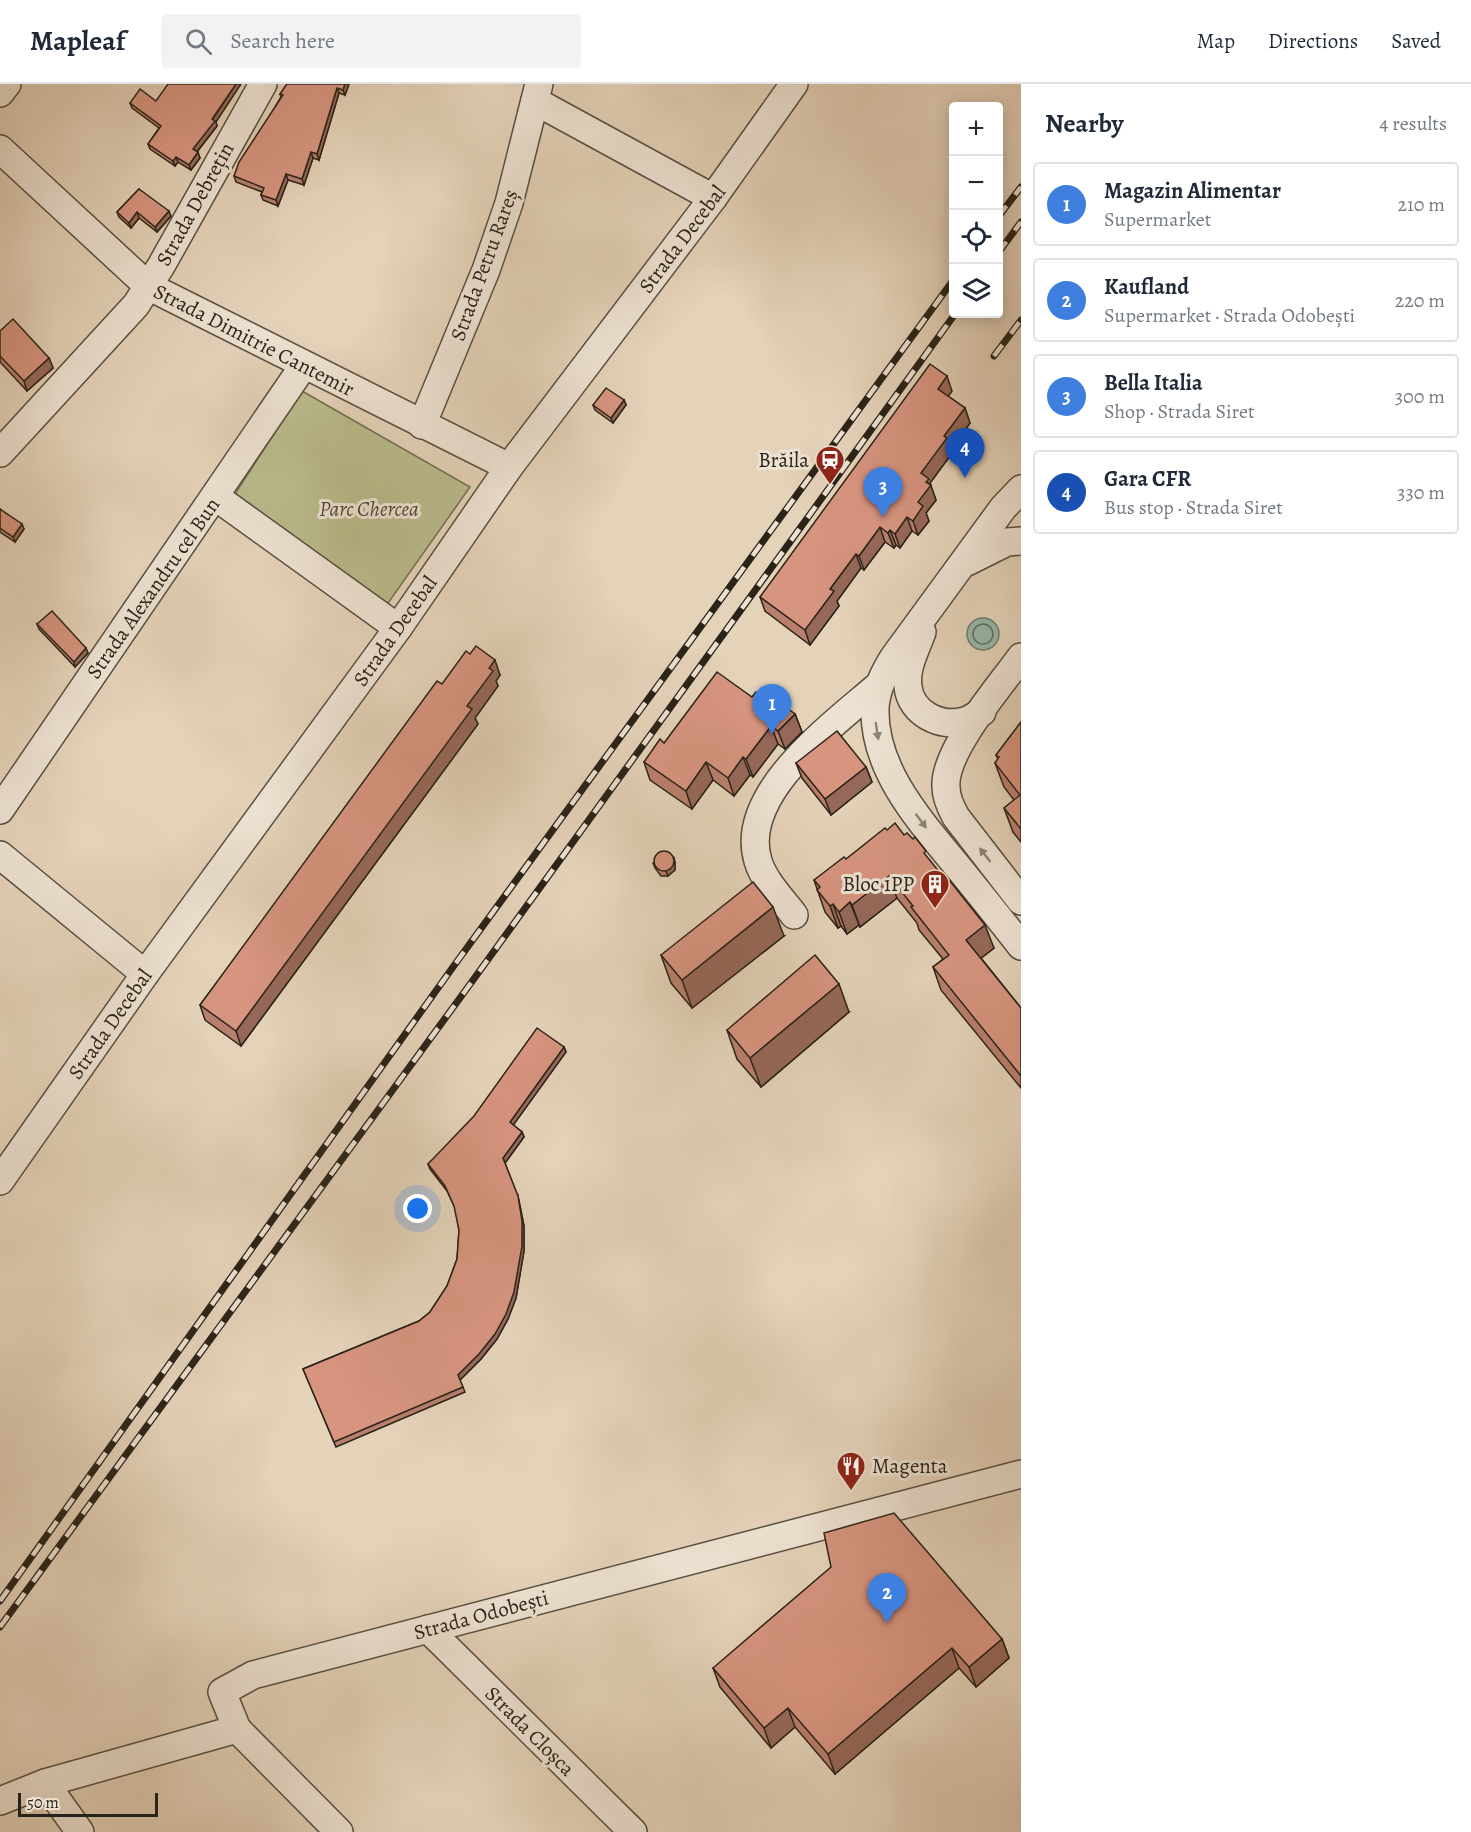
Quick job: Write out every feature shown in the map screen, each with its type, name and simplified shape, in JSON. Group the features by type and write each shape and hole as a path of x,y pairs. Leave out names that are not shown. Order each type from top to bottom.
{"street":[{"path":"0,93 8,84"},
{"name":"Strada Debrețin","path":"0,453 136,305 263,84"},
{"name":"Strada Decebal","path":"0,1181 145,974 398,628 509,467 713,198 794,84"},
{"name":"Strada Petru Rareș","path":"422,425 486,270 509,203 537,93 713,198"},
{"name":"Strada Dimitrie Cantemir","path":"0,149 148,286 509,467"},
{"name":"Strada Alexandru cel Bun","path":"0,810 304,365"},
{"path":"1021,489 1003,508 894,657 880,684 875,710 880,747 890,772 919,819 1021,946"},
{"path":"216,497 398,628"},
{"path":"962,565 1007,542 1021,541"},
{"path":"930,608 908,675 908,687 914,704 927,716 947,723 968,721 982,712"},
{"path":"1021,657 965,734 953,755 945,786 949,804 956,817 1021,901"},
{"path":"794,915 758,862 756,841 760,818 772,791 794,761 880,684"},
{"path":"0,855 145,974"},
{"name":"Strada Odobești","path":"237,1729 222,1692 253,1675 1021,1474"},
{"name":"Strada Cloșca","path":"428,1629 627,1830"},
{"path":"0,1801 45,1783 237,1729 339,1832"},
{"path":"45,1783 81,1832"}],"green space":[{"name":"Parc Chercea","path":"302,391 470,487 386,606 233,497"}],"water":[{"path":"983,618 994,623 999,634 994,645 983,650 972,645 967,634 972,623"}],"building":[{"path":"168,84 236,84 212,119 215,121 193,149 198,152 189,165 176,157 173,161 148,144 161,126 130,103 140,89 156,101"},
{"path":"287,84 345,84 343,90 337,88 317,154 311,152 302,179 286,174 276,200 261,195 264,188 234,176 239,162 283,95 280,94"},
{"path":"139,189 169,211 155,227 137,212 129,223 117,212"},
{"path":"13,319 49,358 24,381 0,356 0,331"},
{"path":"930,364 947,376 938,389 965,408 944,436 947,438 921,473 929,479 926,482 931,485 918,502 923,506 913,521 907,517 895,534 890,530 888,533 880,527 859,556 856,554 830,589 834,591 805,630 760,597"},
{"path":"606,388 624,400 611,418 593,405"},
{"path":"0,509 22,524 13,537 0,528"},
{"path":"52,611 86,648 74,662 37,624"},
{"path":"476,646 495,660 489,668 493,671 467,706 472,709 236,1031 200,1005 437,681 442,684 466,651 470,654"},
{"path":"717,672 752,697 756,692 783,712 787,708 795,714 778,731 771,726 746,759 743,757 728,778 706,762 686,791 644,762 660,739 664,743"},
{"path":"1021,722 1021,829 1004,808 1020,795 995,763 999,757 996,755"},
{"path":"837,731 866,767 825,799 796,763"},
{"path":"895,823 904,835 907,833 913,839 915,837 926,851 924,853 985,925 966,940 1021,1008 1021,1076 933,967 949,955 889,876 852,905 850,902 839,912 833,904 830,906 817,890 820,887 814,880"},
{"path":"664,851 671,854 674,861 671,868 664,871 657,868 654,861 657,854"},
{"path":"753,882 773,907 682,980 661,955"},
{"path":"815,955 839,984 750,1058 727,1030"},
{"path":"537,1028 564,1047 510,1122 522,1132 503,1158 518,1196 522,1221 522,1246 514,1292 506,1314 495,1334 458,1375 463,1387 334,1442 303,1369 419,1321 430,1312 447,1286 457,1259 459,1230 454,1206 445,1186 428,1164 474,1116"},
{"path":"894,1513 1002,1639 969,1667 952,1648 828,1754 788,1708 764,1728 713,1668 831,1567 824,1533"}],"railway":[{"path":"1003,210 1021,187"},
{"path":"1003,246 1021,222"},
{"path":"0,1601 453,967 949,286"},
{"path":"0,1627 468,987 952,318"},
{"path":"994,356 1021,320"}],"place":[{"name":"Gara CFR","path":"965,478"},
{"name":"Brăila","path":"830,486"},
{"name":"Bella Italia","path":"883,517"},
{"name":"Magazin Alimentar","path":"772,734"},
{"name":"Bloc 1PP","path":"935,910"},
{"name":"Magenta","path":"851,1492"},
{"name":"Kaufland","path":"887,1623"}]}
